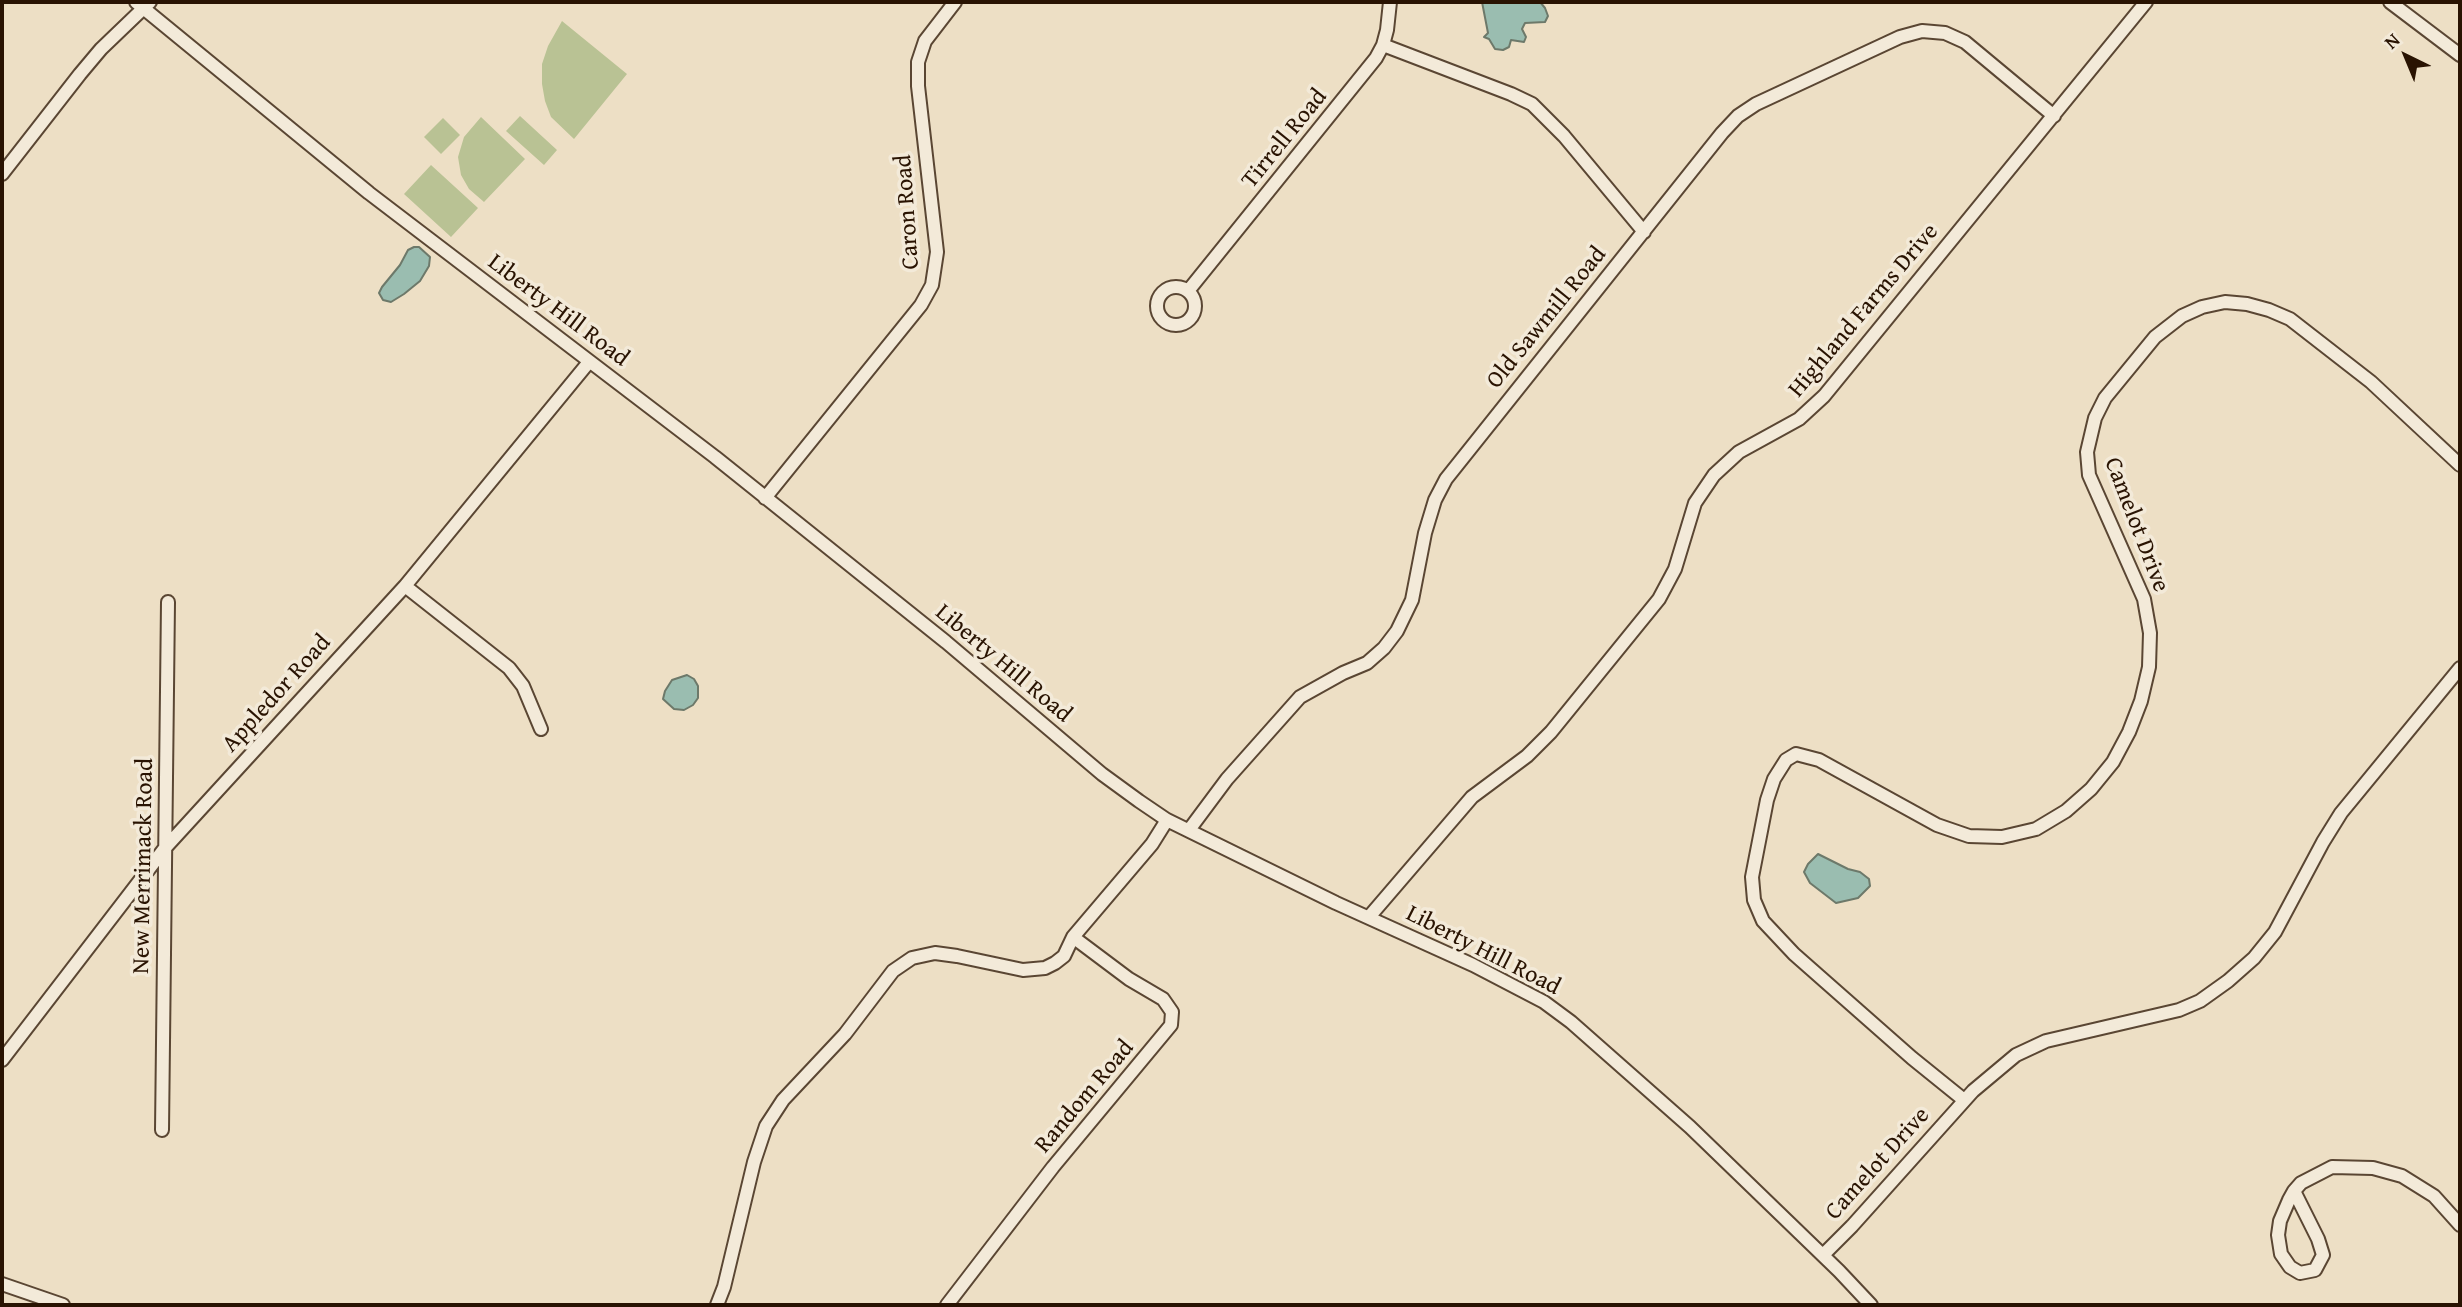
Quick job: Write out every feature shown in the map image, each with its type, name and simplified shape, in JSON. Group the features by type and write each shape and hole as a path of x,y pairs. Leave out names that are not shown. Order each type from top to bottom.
{"street":[{"name":"Caron Road","path":"765,498 921,305 932,285 937,252 918,62 925,41 955,2"},
{"name":"Tirrell Road","path":"1188,291 1363,77 1383,45 1390,2"},
{"name":"Highland Farms Drive","path":"1369,917 1472,797 1527,756 1551,732 1659,599 1675,569 1695,503 1714,475 1739,452 1799,419 1824,396 2146,2"},
{"path":"2390,2 2460,55"},
{"name":"Liberty Hill Road","path":"143,4 369,193 661,415 954,649 1102,774 1167,820 1483,970 1544,1002 1571,1022 1690,1127 1871,1305"},
{"path":"2,174 80,74 143,4"},
{"name":"Old Sawmill Road","path":"1189,830 1227,779 1300,696 1367,663 1384,649 1397,631 1412,600 1425,533 1435,500 1446,480 1738,116 1756,104 1911,33 1933,31 1965,42 2054,116"},
{"path":"1383,45 1532,104 1564,136 1644,232"},
{"name":"Camelot Drive","path":"1964,1100 1794,954 1763,921 1754,900 1752,877 1767,800 1774,779 1786,760 1796,754 1819,760 1937,825 1969,836 2002,837 2036,828 2066,811 2091,789 2113,762 2141,701 2149,667 2150,633 2144,600 2089,475 2087,452 2095,418 2105,398 2155,337 2182,316 2202,307 2225,302 2248,304 2290,319 2371,382 2431,435 2460,465"},
{"name":"Appledor Road","path":"2,1060 165,848 405,586 589,362"},
{"path":"405,586 509,668 523,686 541,729"},
{"name":"New Merrimack Road","path":"162,1130 168,602"},
{"name":"Camelot Drive","path":"1823,1255 1964,1100 2016,1055 2046,1041 2179,1010 2200,1001 2254,958 2275,932 2341,813 2460,668"},
{"path":"717,1305 766,1126 783,1100 845,1034 893,971 912,958 934,953 1012,968 1045,968 1064,956 1073,937 1152,844 1167,820"},
{"name":"Random Road","path":"947,1305 1053,1167 1171,1025 1172,1012 1163,999 1129,979 1073,937"},
{"path":"2294,1191 2323,1250 2319,1266 2305,1274 2300,1273 2290,1268 2279,1248 2280,1221 2294,1191 2308,1179 2332,1167 2373,1168 2402,1176 2442,1203 2460,1226"},
{"path":"2,1284 62,1305"}],"green space":[{"path":"562,21 627,74 574,139 551,117 542,84 542,64 548,46"},
{"path":"520,116 557,150 544,165 506,131"},
{"path":"481,117 525,159 484,202 469,189 461,175 458,157 464,137"},
{"path":"443,118 460,135 441,154 424,137"},
{"path":"431,165 478,208 451,237 404,194"}],"shaded area":[{"path":"1482,2 1540,2 1548,16 1545,22 1525,23 1522,29 1526,37 1524,42 1511,40 1509,47 1503,50 1495,49 1489,39 1484,37 1488,33"},
{"path":"419,247 430,257 429,266 420,281 404,294 391,302 383,300 379,293 382,287 408,250"},
{"path":"687,675 694,679 698,686 698,698 684,710 674,709 663,699 665,691 672,680"},
{"path":"1818,854 1860,872 1869,879 1870,886 1858,898 1836,903 1810,883 1804,872"}]}
